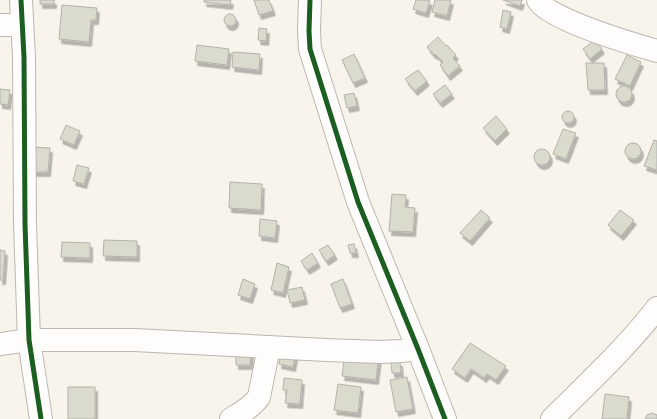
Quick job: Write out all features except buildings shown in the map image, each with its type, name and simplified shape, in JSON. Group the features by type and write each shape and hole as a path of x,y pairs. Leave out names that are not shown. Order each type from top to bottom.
{"street":[{"path":"22,0 24,57 25,224 29,340 41,419"},
{"path":"310,0 310,49 358,202 445,419"},
{"path":"538,0 553,13 589,29 657,52"},
{"path":"0,25 22,25"},
{"path":"552,419 610,362 657,308"},
{"path":"0,344 29,340 134,340 380,352 418,349"},
{"path":"231,419 255,403 259,397 269,347"}],"cycle path":[{"path":"21,0 24,57 25,224 29,340 41,419"},
{"path":"310,0 310,49 358,202 445,419"}]}
